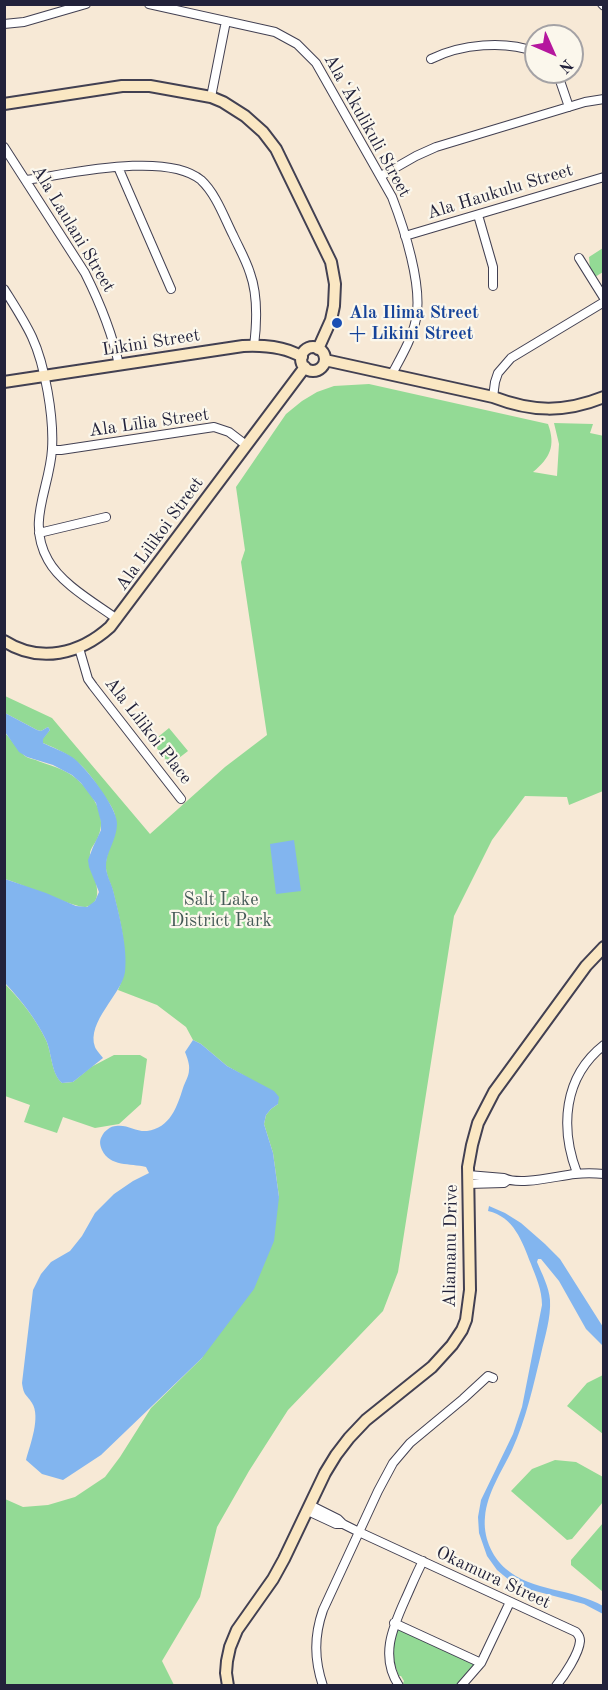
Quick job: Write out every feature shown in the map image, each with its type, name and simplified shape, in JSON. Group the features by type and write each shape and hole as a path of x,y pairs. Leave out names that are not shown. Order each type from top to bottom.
{"street":[{"path":"4,24 24,22 86,4"},
{"name":"Ala ʻĀkulikuli Street","path":"148,4 275,32 304,49 321,71 392,197 405,236 415,278 418,305 416,319 410,338 392,374"},
{"path":"211,97 226,21"},
{"path":"431,59 448,51 485,46 524,48"},
{"path":"561,84 569,106"},
{"path":"4,104 136,86 164,88 211,97 245,116 270,140 282,160 328,255 333,273 334,306 331,320 318,349"},
{"path":"381,176 436,147 569,106 603,99"},
{"name":"Ala Laulani Street","path":"4,147 85,273 111,331 119,364"},
{"path":"26,180 144,165 180,170 200,179 213,195 250,272 255,296 254,345"},
{"path":"118,167 171,289"},
{"name":"Ala Haukulu Street","path":"405,236 603,177"},
{"path":"478,215 493,267 493,286"},
{"path":"493,397 498,373 511,358 603,300 579,258"},
{"path":"4,289 33,339 44,376 51,414 52,450 39,507 39,533 44,553 58,575 117,619"},
{"name":"Likini Street","path":"4,382 254,345 284,349 303,362"},
{"path":"310,348 318,349 323,353 325,360 322,368 311,371 303,362 304,353 310,348"},
{"path":"325,360 493,397 526,408 550,409 582,404 603,397"},
{"name":"Ala Lilikoi Street","path":"4,641 37,654 60,654 79,648 102,635 117,619 246,445 303,362"},
{"name":"Ala Līlia Street","path":"52,450 214,428 229,432 246,445"},
{"path":"39,533 106,517"},
{"name":"Ala Lilikoi Place","path":"79,648 93,686 181,799"},
{"name":"Aliamanu Drive","path":"228,1686 226,1666 237,1630 273,1579 325,1473 349,1438 378,1409 432,1366 452,1345 462,1330 466,1320 470,1290 468,1180 469,1157 474,1134 488,1102 586,966 603,947"},
{"path":"577,1173 567,1131 568,1100 580,1071 603,1045"},
{"path":"468,1180 504,1183 508,1180 539,1179 577,1173 603,1174"},
{"path":"323,1686 315,1649 318,1624 381,1484 399,1455 410,1443 463,1400 481,1381 488,1376 493,1378"},
{"name":"Okamura Street","path":"309,1508 336,1524 343,1524 574,1631 579,1636 580,1643 564,1676 556,1686"},
{"path":"399,1686 391,1671 388,1658 390,1639 394,1623 423,1562"},
{"path":"461,1686 482,1663 510,1602"},
{"path":"394,1623 482,1663"}],"green space":[{"path":"603,248 603,272 595,277 590,269 589,257"},
{"name":"Salt Lake District Park","path":"369,384 548,424 551,439 550,451 544,462 533,472 557,476 559,444 554,423 593,424 590,433 604,436 603,791 569,805 567,797 525,796 492,840 454,916 398,1272 383,1311 288,1410 217,1527 200,1597 162,1661 174,1685 5,1685 5,1499 23,1507 48,1505 75,1497 105,1477 151,1408 202,1358 279,1197 273,1153 264,1124 266,1115 278,1104 243,1075 227,1066 193,1040 186,1027 157,1005 118,990 124,967 123,941 116,902 106,869 116,823 113,811 79,763 43,743 43,738 50,730 48,727 41,731 37,730 5,713 5,696 52,718 150,834 225,767 267,735 241,562 245,550 236,487 286,414 302,401 334,386"},
{"path":"169,728 188,751 170,765 152,742"},
{"path":"4,732 27,757 72,775 95,802 101,823 98,837 90,854 97,892 93,904 81,907 5,879"},
{"path":"4,983 28,1010 42,1032 56,1074 62,1083 73,1082 91,1067 114,1055 140,1055 147,1059 141,1104 119,1124 95,1128 63,1117 57,1133 24,1122 30,1105 5,1096"},
{"path":"603,1375 603,1434 567,1406 587,1383"},
{"path":"555,1460 576,1462 603,1477 603,1502 572,1539 567,1540 511,1491 532,1469"},
{"path":"603,1523 603,1592 571,1565 571,1560"},
{"path":"400,1625 481,1663 461,1685 405,1685 395,1666 393,1655 394,1639"}],"water":[{"path":"5,713 37,730 41,731 48,727 50,730 43,739 43,743 69,755 78,762 107,798 116,817 115,836 107,857 106,868 122,931 125,972 118,989 95,1028 95,1047 103,1058 73,1082 62,1083 58,1079 42,1032 28,1010 5,983 5,879 76,906 87,907 95,901 99,892 88,860 101,830 101,822 96,803 72,775 19,752 5,732"},
{"path":"294,840 301,891 276,894 270,844"},
{"path":"193,1040 227,1066 274,1091 279,1097 278,1104 266,1115 264,1124 273,1153 279,1197 274,1241 254,1289 202,1358 101,1455 63,1480 42,1474 26,1460 34,1431 35,1416 32,1403 24,1393 22,1383 33,1290 41,1274 51,1262 70,1251 95,1213 114,1194 149,1173 146,1167 115,1162 110,1159 102,1150 100,1140 106,1131 114,1126 147,1131 167,1121 175,1109 188,1077 189,1066 185,1052"},
{"path":"489,1206 521,1223 560,1259 603,1327 604,1347 586,1329 559,1281 541,1259 538,1259 537,1262 549,1295 549,1320 521,1427 486,1508 487,1538 496,1558 516,1576 540,1586 592,1600 603,1606 603,1614 584,1604 524,1588 509,1580 497,1570 487,1556 479,1533 478,1517 481,1500 513,1434 522,1407 542,1305 541,1294 528,1255 516,1231 511,1224 497,1214 488,1211"}],"place":[{"name":"Ala Ilima Street + Likini Street","path":"337,323"}]}
